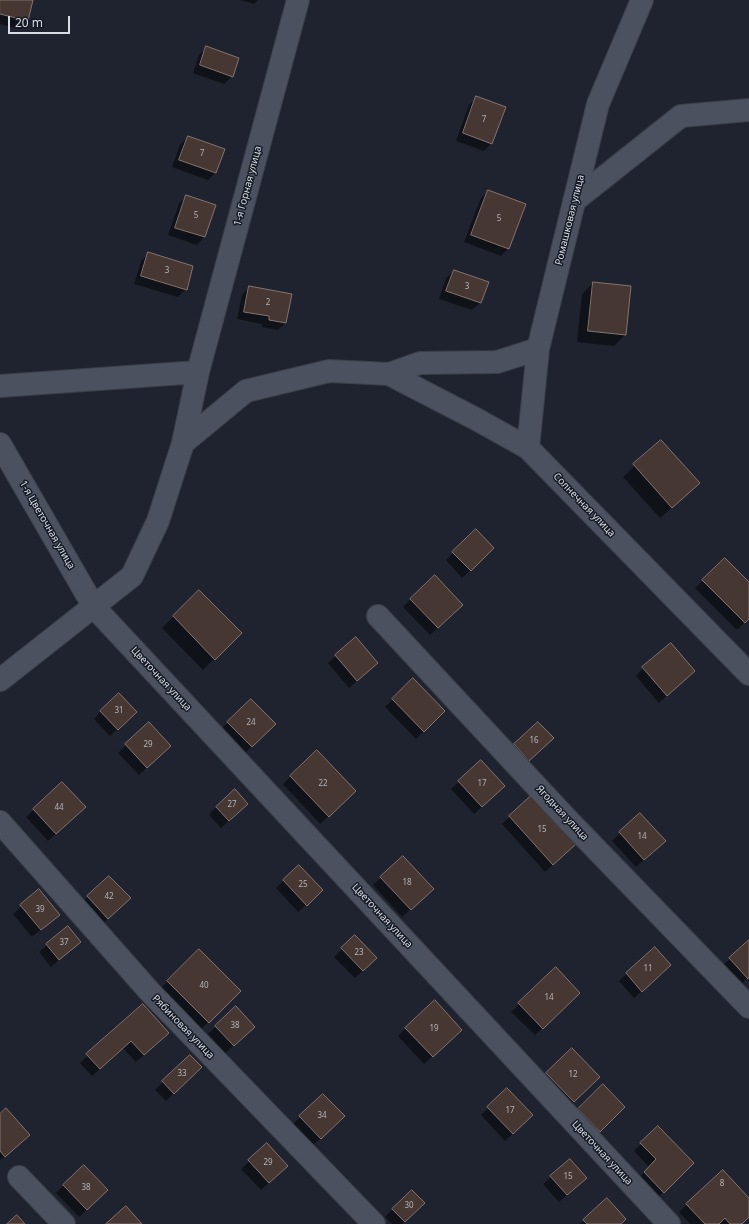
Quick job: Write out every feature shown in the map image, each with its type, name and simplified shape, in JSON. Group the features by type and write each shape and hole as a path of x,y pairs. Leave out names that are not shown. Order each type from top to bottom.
{"street":[{"name":"1-я Горная улица","path":"0,680 132,576 158,521 183,443 198,372 298,0"},
{"name":"Ромашковая улица","path":"528,448 538,349 598,104 642,0"},
{"path":"574,201 681,116 749,110"},
{"path":"183,443 246,391 329,371 389,374 420,363 497,362 538,349"},
{"path":"0,386 198,372"},
{"name":"Солнечная улица","path":"389,374 528,448 749,674"},
{"name":"1-я Цветочная улица","path":"0,444 94,607"},
{"name":"Цветочная улица","path":"94,607 669,1224"},
{"name":"Ягодная улица","path":"378,616 561,812 749,1007"},
{"name":"Рябиновая улица","path":"0,822 150,992 374,1224"},
{"path":"19,1178 64,1224"}],"building":[{"path":"0,0 33,0 28,21 0,14"},
{"path":"206,46 239,58 233,77 200,65"},
{"path":"476,96 506,107 492,144 463,133"},
{"path":"188,136 225,149 216,173 179,160"},
{"path":"488,190 526,204 509,249 471,235"},
{"path":"186,195 216,205 205,237 175,228"},
{"path":"148,252 193,266 187,290 141,276"},
{"path":"454,270 489,282 481,303 446,291"},
{"path":"593,282 631,286 626,335 588,331"},
{"path":"249,286 292,294 286,323 269,320 269,316 244,312"},
{"path":"661,440 700,483 672,508 633,464"},
{"path":"476,529 494,548 471,571 452,552"},
{"path":"725,558 749,582 749,619 745,623 702,580"},
{"path":"435,575 463,605 438,628 410,599"},
{"path":"199,590 242,633 215,660 173,616"},
{"path":"356,637 378,663 357,681 335,655"},
{"path":"671,643 695,671 667,696 642,667"},
{"path":"413,678 445,711 424,732 392,699"},
{"path":"119,693 137,712 118,730 100,711"},
{"path":"251,699 276,724 252,747 227,722"},
{"path":"149,722 171,746 147,768 125,744"},
{"path":"538,722 554,738 529,761 514,744"},
{"path":"317,750 356,791 329,817 290,776"},
{"path":"481,760 505,786 482,807 458,781"},
{"path":"62,782 86,807 56,834 33,809"},
{"path":"235,789 248,804 229,821 216,807"},
{"path":"532,795 576,844 553,865 509,816"},
{"path":"640,813 666,841 644,860 619,832"},
{"path":"403,856 434,889 411,910 380,877"},
{"path":"299,865 323,890 307,906 283,880"},
{"path":"109,876 131,898 108,919 87,896"},
{"path":"39,889 60,915 41,930 20,905"},
{"path":"68,926 81,942 59,960 46,944"},
{"path":"355,935 377,958 363,971 341,948"},
{"path":"749,940 749,977 748,979 729,958"},
{"path":"655,947 671,965 642,992 626,973"},
{"path":"199,949 241,991 209,1023 167,981"},
{"path":"556,967 580,993 543,1029 518,1003"},
{"path":"435,1000 462,1030 433,1057 405,1028"},
{"path":"143,1004 169,1033 144,1055 131,1041 100,1069 86,1054"},
{"path":"236,1006 255,1027 234,1046 215,1026"},
{"path":"572,1048 600,1077 574,1102 546,1073"},
{"path":"190,1055 202,1067 174,1094 162,1081"},
{"path":"603,1084 625,1107 600,1132 578,1109"},
{"path":"507,1088 533,1115 513,1134 487,1107"},
{"path":"323,1094 345,1116 321,1139 299,1116"},
{"path":"6,1108 30,1135 5,1157 0,1151 0,1114"},
{"path":"658,1126 694,1163 664,1193 644,1172 656,1159 640,1143"},
{"path":"267,1143 288,1166 269,1183 248,1160"},
{"path":"570,1159 587,1178 567,1195 550,1176"},
{"path":"84,1165 108,1190 87,1210 63,1185"},
{"path":"723,1170 749,1198 749,1217 742,1224 730,1224 725,1218 719,1224 705,1224 686,1204"},
{"path":"412,1190 425,1203 405,1222 392,1209"},
{"path":"607,1198 626,1219 621,1224 587,1224 583,1220"},
{"path":"126,1206 142,1224 106,1224"},
{"path":"17,1215 25,1224 7,1224"}]}
